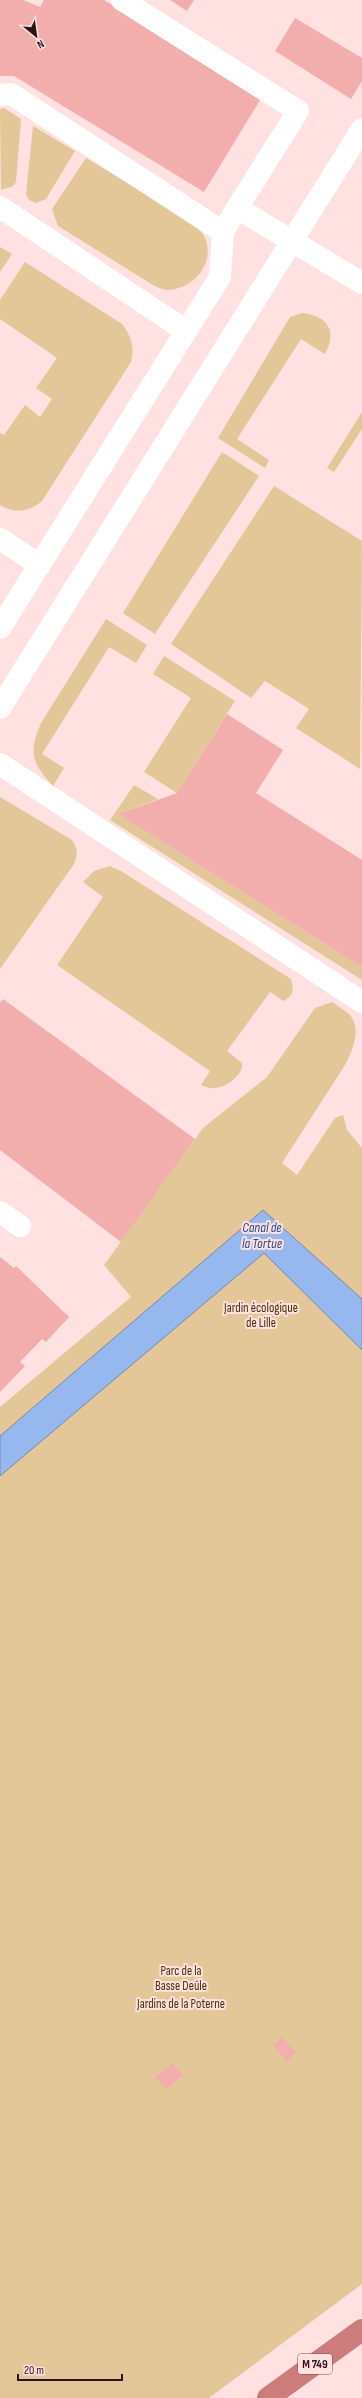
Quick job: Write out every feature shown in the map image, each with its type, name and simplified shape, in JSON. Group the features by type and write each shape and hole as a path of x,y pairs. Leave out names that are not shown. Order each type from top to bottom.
{"highway":[{"name":"M 749","path":"268,2398 362,2330"}],"street":[{"path":"0,628 220,277 223,232 298,111 122,0"},
{"path":"0,95 12,94 223,232"},
{"path":"0,708 362,128"},
{"path":"0,207 186,331"},
{"path":"237,208 362,283"},
{"path":"0,539 40,565"},
{"path":"0,764 362,1002"},
{"path":"0,1212 20,1226"}],"green space":[{"path":"4,108 21,119 16,182 13,186 1,190 0,109"},
{"path":"33,126 75,151 46,199 36,203 29,200 26,194"},
{"path":"86,158 195,224 204,236 208,255 201,272 194,279 186,285 178,288 164,290 153,285 58,226 52,209"},
{"path":"0,247 12,254 0,272"},
{"path":"25,262 122,324 130,337 133,351 131,362 42,501 32,508 16,511 0,505 0,433 4,435 25,405 40,417 52,399 36,388 57,358 0,319 0,300"},
{"path":"302,313 318,317 328,326 330,338 325,354 301,339 237,439 269,460 265,468 218,438 290,317"},
{"path":"362,412 362,429 334,472 327,468"},
{"path":"222,452 259,476 155,634 123,613"},
{"path":"274,486 362,541 360,769 296,728 309,709 265,681 251,698 171,644"},
{"path":"106,619 147,645 136,663 109,647 42,754 64,768 53,786 40,771 34,757 34,742 41,723"},
{"path":"164,656 235,701 177,793 144,772 191,698 153,674"},
{"path":"134,785 158,799 118,814 362,967 362,980 110,820"},
{"path":"0,797 72,840 77,852 74,864 0,969"},
{"path":"110,866 121,871 291,979 293,990 291,995 283,1001 270,992 227,1051 242,1063 242,1067 238,1075 230,1083 212,1088 201,1085 210,1071 57,965 103,897 83,882 94,871"},
{"name":"Parc de la Basse Deûle","path":"332,1002 348,1013 354,1021 356,1034 353,1047 345,1065 282,1163 297,1175 335,1118 343,1115 347,1130 362,1148 362,2284 209,2398 0,2398 0,1407 131,1297 104,1265 203,1128 267,1077 315,1008"}],"water":[{"name":"Canal de la Tortue","path":"263,1210 362,1299 362,1350 264,1253 0,1476 0,1436"}],"building":[{"path":"0,0 23,0 40,7 44,0 104,0 262,97 204,192 14,76 0,76"},
{"path":"170,0 194,0 187,11"},
{"path":"295,18 362,58 362,81 351,99 275,51"},
{"path":"227,714 283,750 256,793 362,860 362,967 118,814 177,793"},
{"path":"3,999 195,1139 121,1242 0,1150 0,1003"},
{"path":"0,1257 14,1268 16,1266 69,1317 46,1342 42,1339 20,1362 25,1366 0,1392"},
{"path":"282,2037 296,2052 287,2061 273,2045"},
{"path":"173,2063 183,2075 166,2089 155,2077"}],"park label":[{"name":"Jardin écologique de Lille","path":"261,1316"},
{"name":"Jardins de la Poterne","path":"181,2004"}]}
